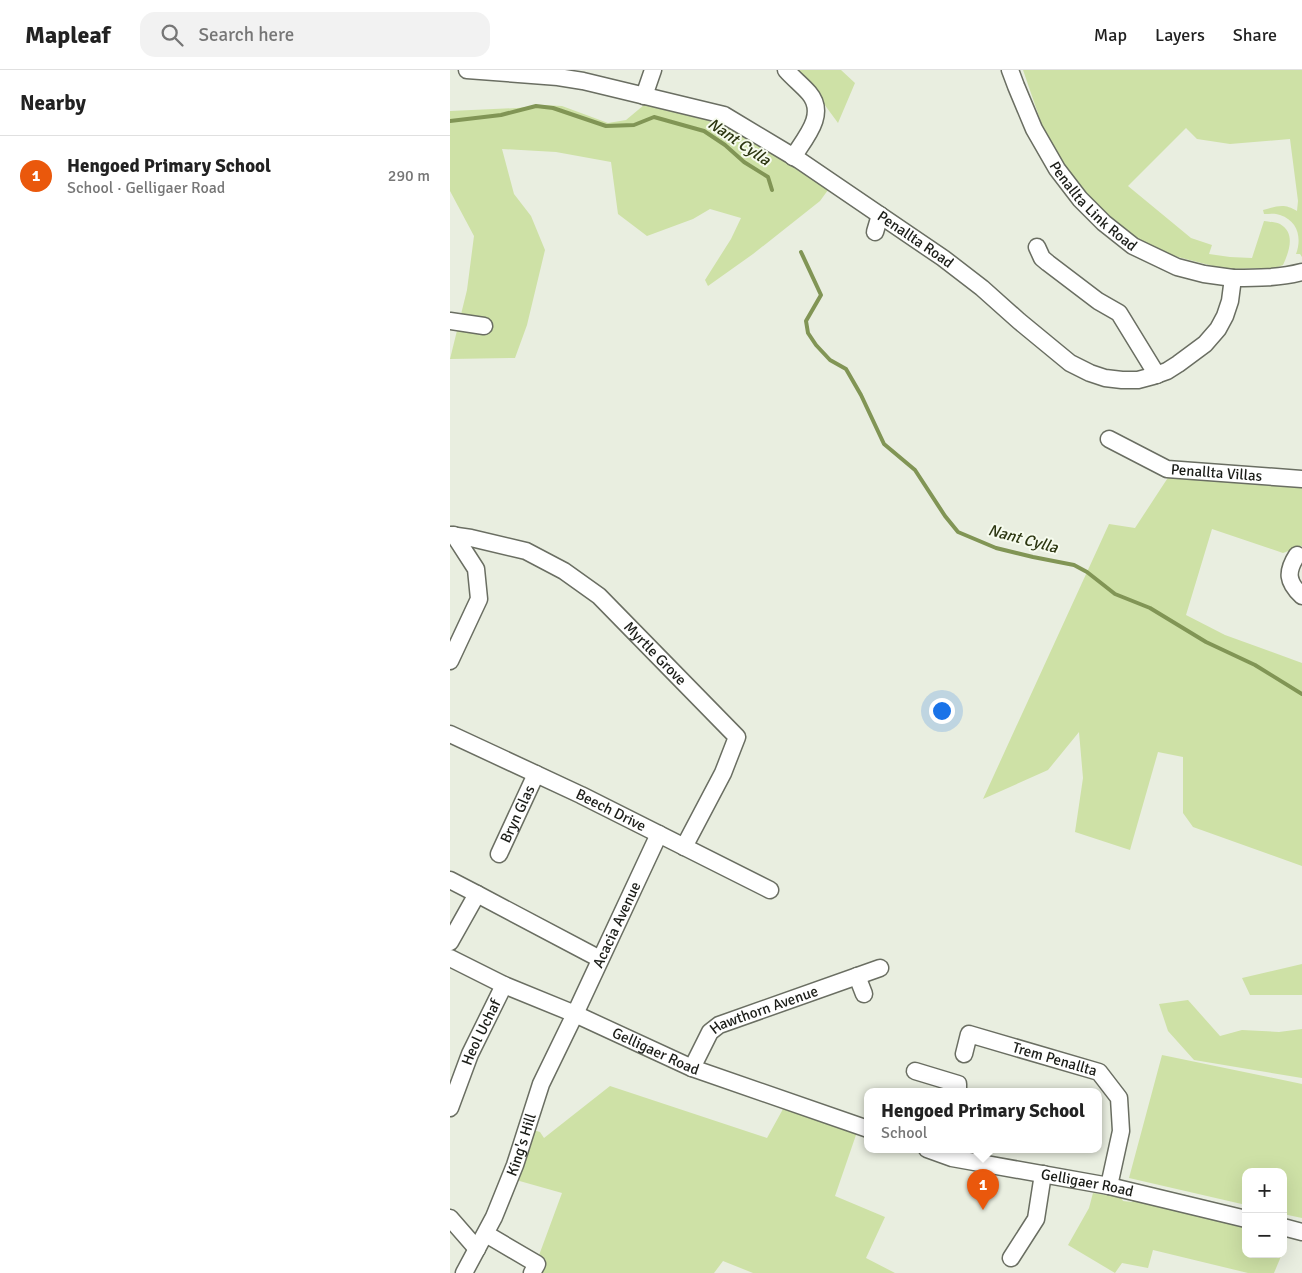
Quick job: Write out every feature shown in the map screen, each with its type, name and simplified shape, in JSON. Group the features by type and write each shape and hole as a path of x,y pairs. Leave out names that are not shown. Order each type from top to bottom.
{"street":[{"name":"Penallta Road","path":"467,70 560,74 724,115 793,156 943,258 982,288 1070,363 1098,375 1122,380 1138,380 1157,375 1188,357 1205,344 1226,316 1233,278"},
{"path":"644,96 653,70"},
{"path":"786,70 810,94 816,105 816,116 812,127 793,156"},
{"name":"Penallta Link Road","path":"1010,70 1034,129 1057,169 1080,200 1104,224 1132,246 1177,267 1204,274 1233,278"},
{"path":"875,232 880,215"},
{"path":"1037,248 1042,258 1048,263 1098,301 1118,313 1157,375"},
{"path":"1233,278 1260,278 1302,272"},
{"path":"450,321 484,326"},
{"name":"Penallta Villas","path":"1109,439 1167,469 1302,479"},
{"path":"450,661 479,599 476,569 452,535"},
{"name":"Myrtle Grove","path":"452,535 526,552 564,571 599,596 737,737 722,772 684,847"},
{"path":"1296,555 1290,565 1289,573 1291,581 1302,596"},
{"name":"Beech Drive","path":"450,734 536,774 770,890"},
{"name":"Bryn Glas","path":"499,854 536,774"},
{"name":"Acacia Avenue","path":"575,1014 659,834"},
{"path":"450,880 600,958"},
{"path":"450,942 477,894"},
{"name":"Gelligaer Road","path":"450,958 504,985 575,1014 692,1068 864,1128"},
{"name":"Hawthorn Avenue","path":"692,1068 710,1032 719,1025 880,968"},
{"path":"857,976 864,994"},
{"name":"Heol Uchaf","path":"450,1108 470,1054 504,985"},
{"name":"King's Hill","path":"464,1273 494,1217 515,1165 541,1084 575,1014"},
{"name":"Trem Penallta","path":"964,1054 969,1034 1099,1072 1119,1098 1121,1131 1109,1186"},
{"path":"916,1071 958,1084 959,1088"},
{"name":"Gelligaer Road","path":"942,1153 952,1158 1109,1186 1242,1218"},
{"path":"1011,1258 1036,1219 1043,1174"},
{"path":"450,1218 477,1249"},
{"path":"1287,1229 1302,1232"},
{"path":"486,1234 536,1264 532,1273"}],"green space":[{"path":"793,70 841,70 855,83 838,123 813,89"},
{"path":"1023,70 1302,70 1302,257 1300,254 1296,254 1299,242 1297,231 1291,221 1278,214 1264,214 1263,210 1281,206 1297,211 1298,201 1290,139 1230,144 1197,139 1186,128 1128,186 1191,238 1212,245 1209,254 1252,258 1264,221 1280,224 1288,232 1290,238 1289,249 1283,265 1275,268 1225,269 1170,255 1135,237 1105,215 1078,185 1062,162 1043,128"},
{"path":"541,105 562,106 608,123 626,120 644,105 723,124 828,190 820,201 753,254 708,286 705,280 731,239 741,218 710,209 693,219 647,236 618,214 611,162 556,152 502,149 514,194 531,216 545,250 527,325 515,358 450,359 467,290 474,236 450,191 450,111"},
{"path":"1171,473 1302,486 1302,546 1283,553 1212,529 1186,615 1225,635 1302,663 1302,866 1193,827 1183,813 1183,757 1158,752 1130,850 1075,832 1083,778 1079,732 1048,770 983,799 1109,524 1135,528"},
{"path":"1302,964 1302,995 1250,995 1242,978"},
{"path":"1188,1000 1220,1036 1242,1030 1279,1032 1302,1029 1302,1078 1194,1060 1168,1031 1159,1004"},
{"path":"1162,1055 1302,1084 1302,1218 1287,1215 1287,1168 1242,1168 1242,1204 1129,1178"},
{"path":"610,1086 767,1138 783,1109 857,1132 835,1196 885,1217 866,1258 895,1273 753,1273 723,1261 714,1273 539,1273 538,1258 562,1193 516,1180 530,1129 540,1132 544,1138"},
{"path":"1093,1193 1121,1197 1123,1201 1132,1202 1137,1197 1242,1222 1242,1258 1280,1258 1274,1273 1248,1273 1153,1250 1148,1268 1122,1263 1115,1273 1068,1245 1089,1208"}],"waterway":[{"name":"Nant Cylla","path":"450,121 501,115 536,106 553,108 606,126 634,125 654,117 704,131 725,145 744,162 768,177 772,190"},
{"name":"Nant Cylla","path":"801,252 821,295 806,321 808,333 830,360 846,369 861,395 884,444 915,470 945,516 958,532 996,548 1074,565 1087,572 1115,594 1150,608 1206,642 1255,665 1302,694"}],"place":[{"name":"Hengoed Primary School","path":"983,1210"}]}
